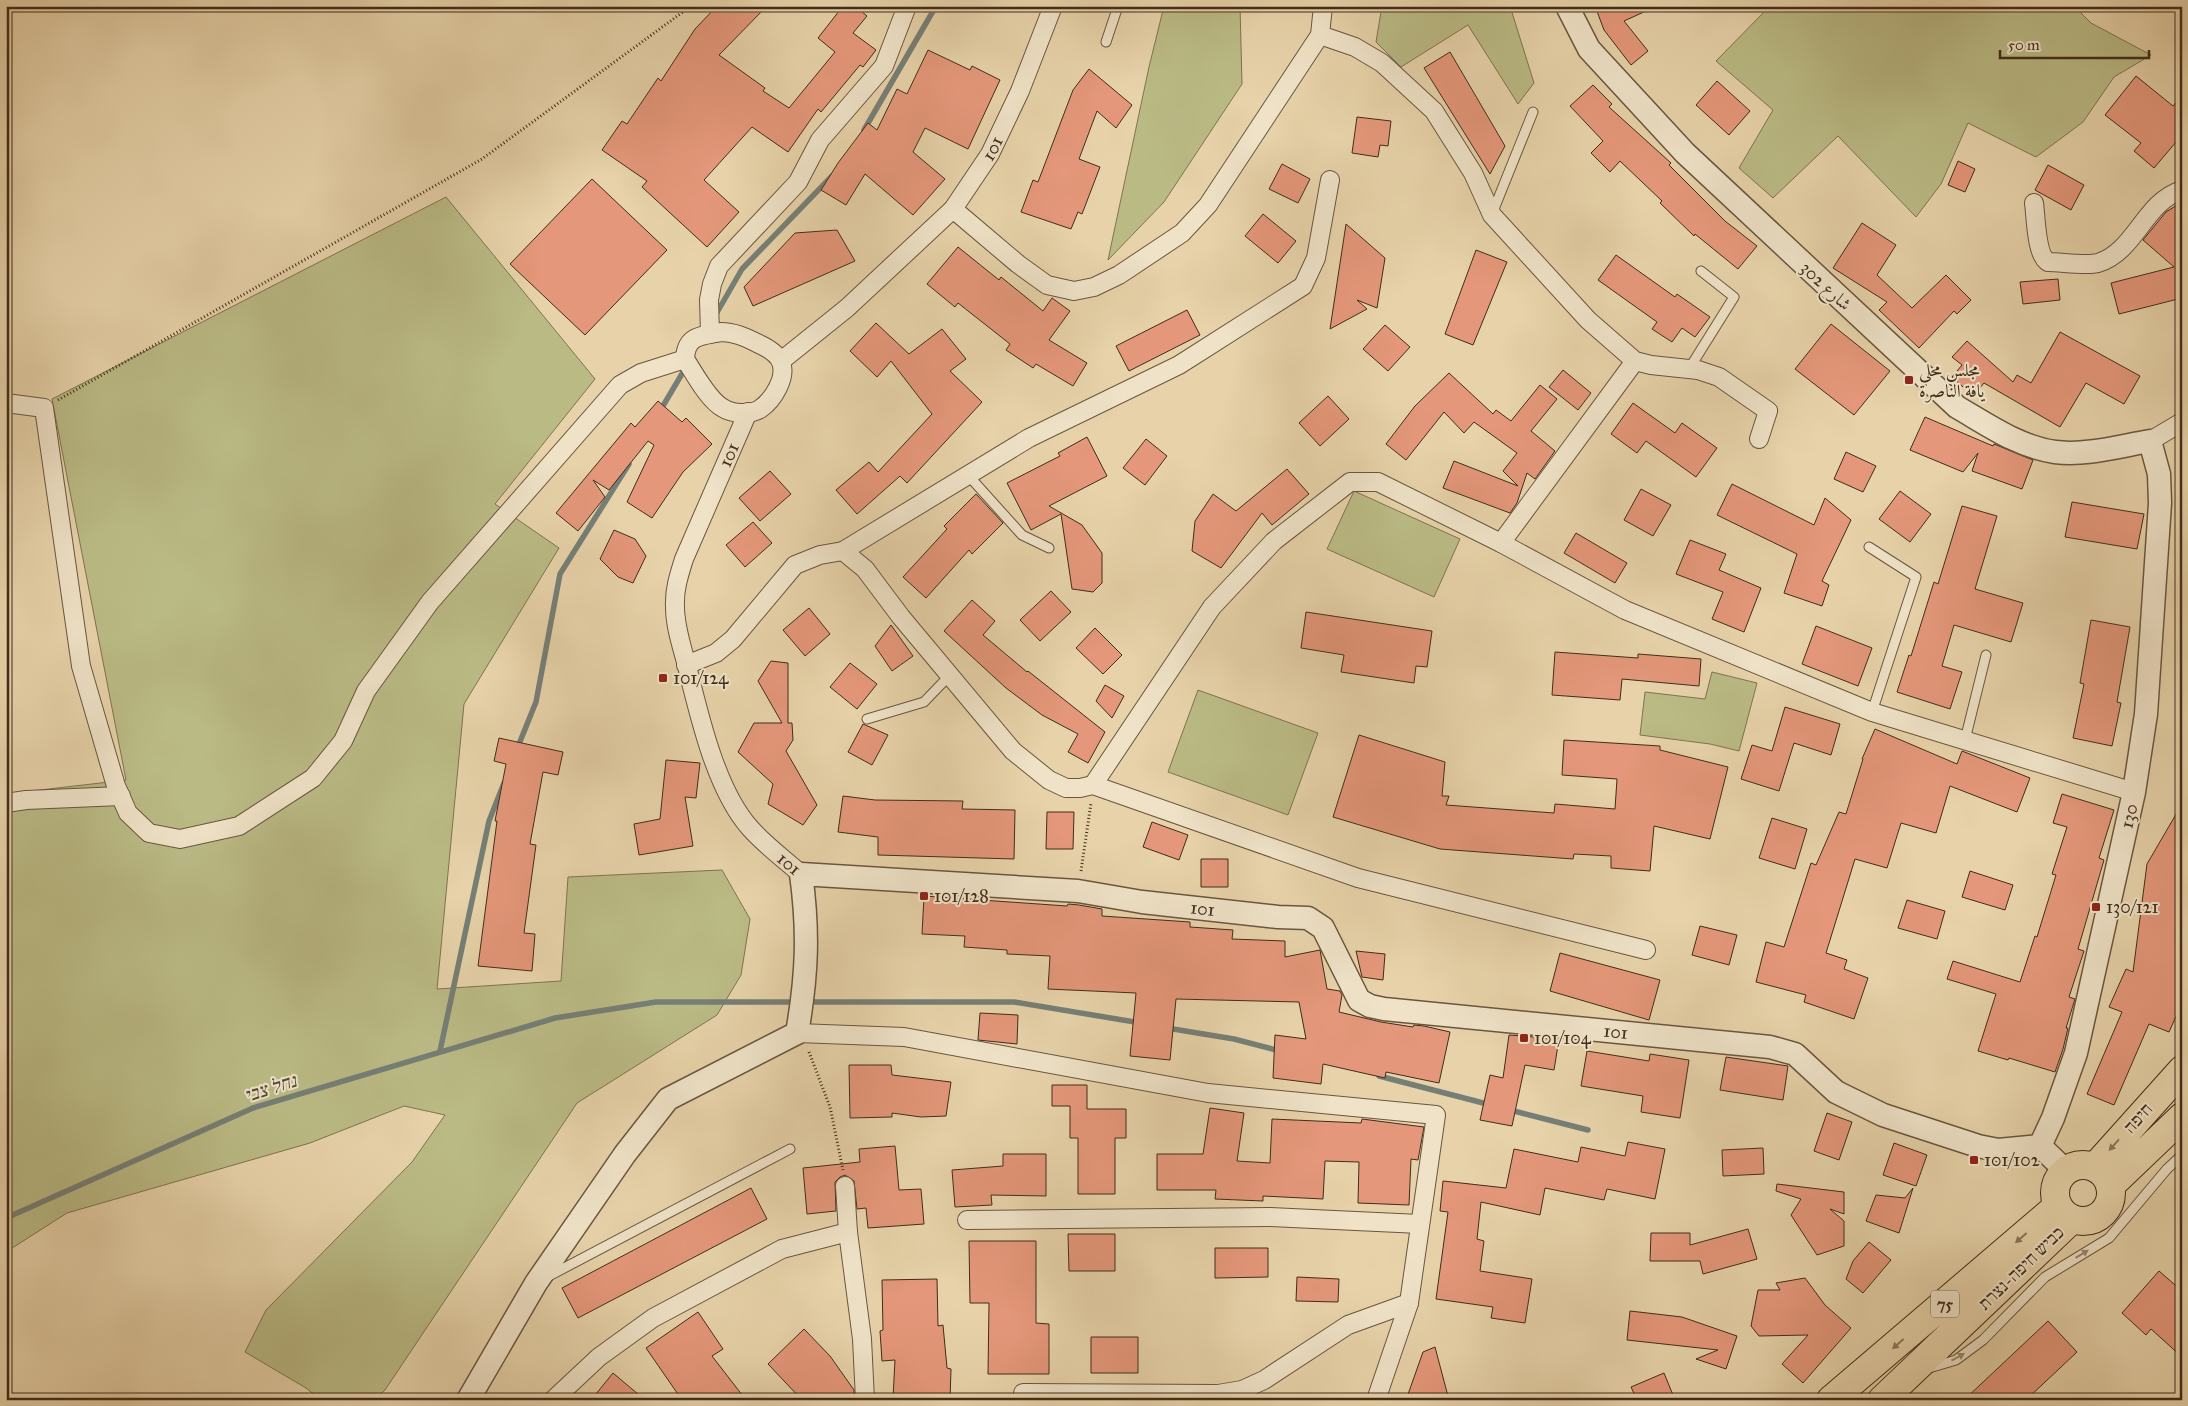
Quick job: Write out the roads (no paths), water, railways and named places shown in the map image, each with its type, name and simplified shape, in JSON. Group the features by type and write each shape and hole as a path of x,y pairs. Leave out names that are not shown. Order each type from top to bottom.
{"highway":[{"name":"חיפה","path":"2103,1176 2182,1070"},
{"name":"חיפה","path":"2103,1176 2182,1117"},
{"path":"2079,1164 2103,1176 2110,1201 2102,1214 2088,1221 2065,1213 2054,1197 2058,1178 2065,1170 2079,1164"},
{"name":"כביש חיפה-נצרת","path":"1888,1398 2065,1213"},
{"name":"כביש חיפה-נצרת","path":"1831,1400 2065,1213"}],"street":[{"path":"710,334 709,300 712,284 719,266 798,182 820,140 884,66 907,6"},
{"name":"101","path":"780,362 847,308 953,209 990,154 1020,91 1053,6"},
{"path":"953,209 1018,264 1047,285 1074,291 1094,287 1119,275 1182,233 1208,206 1320,35 1323,6"},
{"name":"شارع 302","path":"1567,6 1589,49 1685,153 1957,407 1999,432 2027,445 2055,452 2081,452 2150,441"},
{"path":"1320,35 1355,47 1382,63 1434,111 1473,173 1492,215 1588,320 1635,362 1688,369 1719,377 1768,411 1760,439"},
{"path":"686,665 716,653 733,639 795,564 820,555 843,551 1028,438 1179,365 1303,286 1316,258 1330,180"},
{"path":"2034,204 2039,249 2044,260 2048,262 2096,263 2117,254 2162,200 2182,190"},
{"path":"733,332 770,349 780,362 782,371 779,385 771,398 759,410 734,413 721,408 685,360 689,344 696,336 710,334 733,332"},
{"path":"6,403 44,408 80,666 121,796 128,813 149,833 180,839 239,826 313,778 343,741 366,691 430,602 620,386 641,373 685,360"},
{"path":"1502,544 1635,362"},
{"name":"101","path":"748,412 684,559 677,580 674,608 678,634 698,710 715,763 730,797 750,828 801,874 1078,891 1142,902 1278,917 1308,918 1323,928 1352,990 1359,1000 1370,1006 1384,1009 1770,1047 1795,1054 1836,1092 1883,1115 1985,1148 1998,1150 2040,1146"},
{"path":"2150,441 2182,422"},
{"name":"130","path":"2040,1146 2053,1118 2076,1053 2134,792 2146,714 2160,503 2160,474 2150,441"},
{"path":"1093,785 1212,607 1274,542 1350,482 1378,482 1502,544 1625,610 1872,712 2134,792"},
{"path":"843,551 865,569 901,616 1013,752 1049,780 1066,788 1080,788 1093,785 1358,878 1646,950"},
{"path":"6,803 26,800 121,796"},
{"path":"797,1033 804,995 807,957 806,915 801,874"},
{"path":"468,1400 536,1283 625,1154 668,1099 797,1033 904,1037 1208,1094 1436,1115 1409,1303 1376,1400"},
{"path":"2040,1146 2065,1170"},
{"path":"845,1186 848,1232 862,1339 865,1400"},
{"path":"967,1220 1270,1217 1420,1224"},
{"path":"553,1400 599,1357 653,1318 782,1249 848,1232"},
{"path":"1023,1393 1218,1394 1242,1390 1264,1380 1348,1325 1409,1303"},
{"path":"1870,1368 1888,1398"}],"lane":[{"path":"1106,42 1118,6"},
{"path":"1492,215 1533,112"},
{"path":"1688,369 1734,297 1701,271"},
{"path":"968,475 1022,535 1049,548"},
{"path":"1869,547 1916,577 1872,712"},
{"path":"1965,740 1986,655"},
{"path":"867,719 924,702 950,676"},
{"path":"536,1283 790,1149"},
{"path":"1912,1372 1956,1360 1983,1340 2045,1277 2108,1238 2167,1169 2182,1155"}],"waterway":[{"path":"864,130 936,6"},
{"path":"715,316 742,269 832,176"},
{"path":"660,411 686,367"},
{"path":"517,749 536,702 560,574 629,464"},
{"path":"440,1051 489,821 504,783"},
{"name":"נחל צבי","path":"6,1218 253,1108 555,1018 656,1002 798,1002"},
{"path":"807,1002 1014,1002 1141,1023"},
{"path":"1167,1028 1234,1039 1280,1051"},
{"path":"1379,1076 1491,1105"},
{"path":"1510,1110 1588,1130"}],"place":[{"name":"مجلس محلي يافة الناصرة","path":"1909,380"},
{"name":"101/124","path":"663,678"},
{"name":"101/128","path":"924,896"},
{"name":"130/121","path":"2096,907"},
{"name":"101/104","path":"1524,1038"},
{"name":"101/102","path":"1974,1160"}]}
